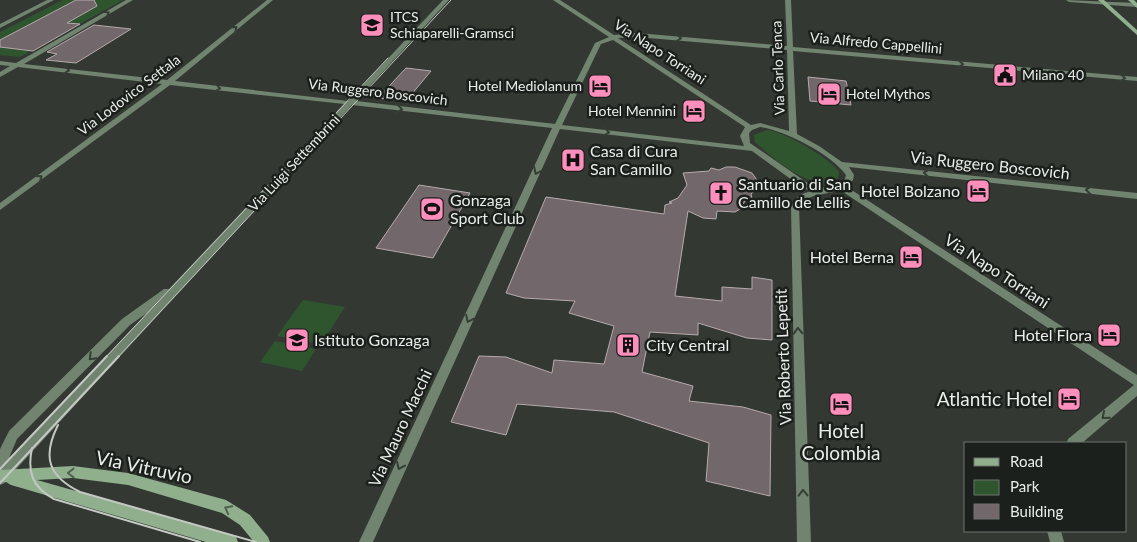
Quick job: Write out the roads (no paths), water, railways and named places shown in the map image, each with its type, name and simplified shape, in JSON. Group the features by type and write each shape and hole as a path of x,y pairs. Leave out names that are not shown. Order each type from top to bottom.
{"street":[{"path":"0,26 51,0"},
{"path":"0,75 130,0"},
{"name":"Via Lodovico Settala","path":"0,206 169,82 270,0"},
{"name":"Via Luigi Settembrini","path":"0,477 446,0"},
{"name":"Via Napo Torriani","path":"556,0 750,127"},
{"name":"Via Carlo Tenca","path":"788,0 793,135"},
{"path":"1069,0 1135,4"},
{"path":"1103,1 1137,33"},
{"name":"Via Alfredo Cappellini","path":"612,37 637,34 1137,80"},
{"name":"Via Mauro Macchi","path":"366,542 557,127 597,45 612,37"},
{"name":"Via Ruggero Boscovich","path":"0,63 753,150"},
{"path":"824,190 806,186 753,150 744,137 745,132 750,127 770,126 793,135 840,164 850,175 849,180 842,187"},
{"name":"Via Ruggero Boscovich","path":"840,164 1137,196"},
{"name":"Via Napo Torriani","path":"842,187 1137,381"},
{"name":"Via Roberto Lepetit","path":"804,542 795,206 802,197 842,187"},
{"name":"Via Luigi Settembrini","path":"0,477 3,456 13,435 126,322 183,281"},
{"path":"1074,442 1137,389"},
{"name":"Via Vitruvio","path":"0,477 73,472 128,479 226,507 245,520 263,542"},
{"path":"0,477 231,542"}],"tram line":[{"path":"118,357 451,0"},
{"path":"106,357 388,58"},
{"path":"0,469 107,356"},
{"path":"32,449 119,356"},
{"path":"58,425 53,436 49,456 55,472 69,486 80,492 256,542"},
{"path":"0,483 32,449"},
{"path":"32,449 30,464 33,478 36,484 54,499 200,542"}],"place":[{"name":"ITCS Schiaparelli-Gramsci","path":"372,25"},
{"name":"Milano 40","path":"1005,75"},
{"name":"Hotel Mediolanum","path":"600,86"},
{"name":"Hotel Mythos","path":"829,94"},
{"name":"Hotel Mennini","path":"694,111"},
{"name":"Casa di Cura San Camillo","path":"573,160"},
{"name":"Hotel Bolzano","path":"978,191"},
{"name":"Santuario di San Camillo de Lellis","path":"721,193"},
{"name":"Gonzaga Sport Club","path":"432,209"},
{"name":"Hotel Berna","path":"911,257"},
{"name":"Hotel Flora","path":"1109,335"},
{"name":"Istituto Gonzaga","path":"297,340"},
{"name":"City Central","path":"628,345"},
{"name":"Atlantic Hotel","path":"1069,399"},
{"name":"Hotel Colombia","path":"841,404"}]}
